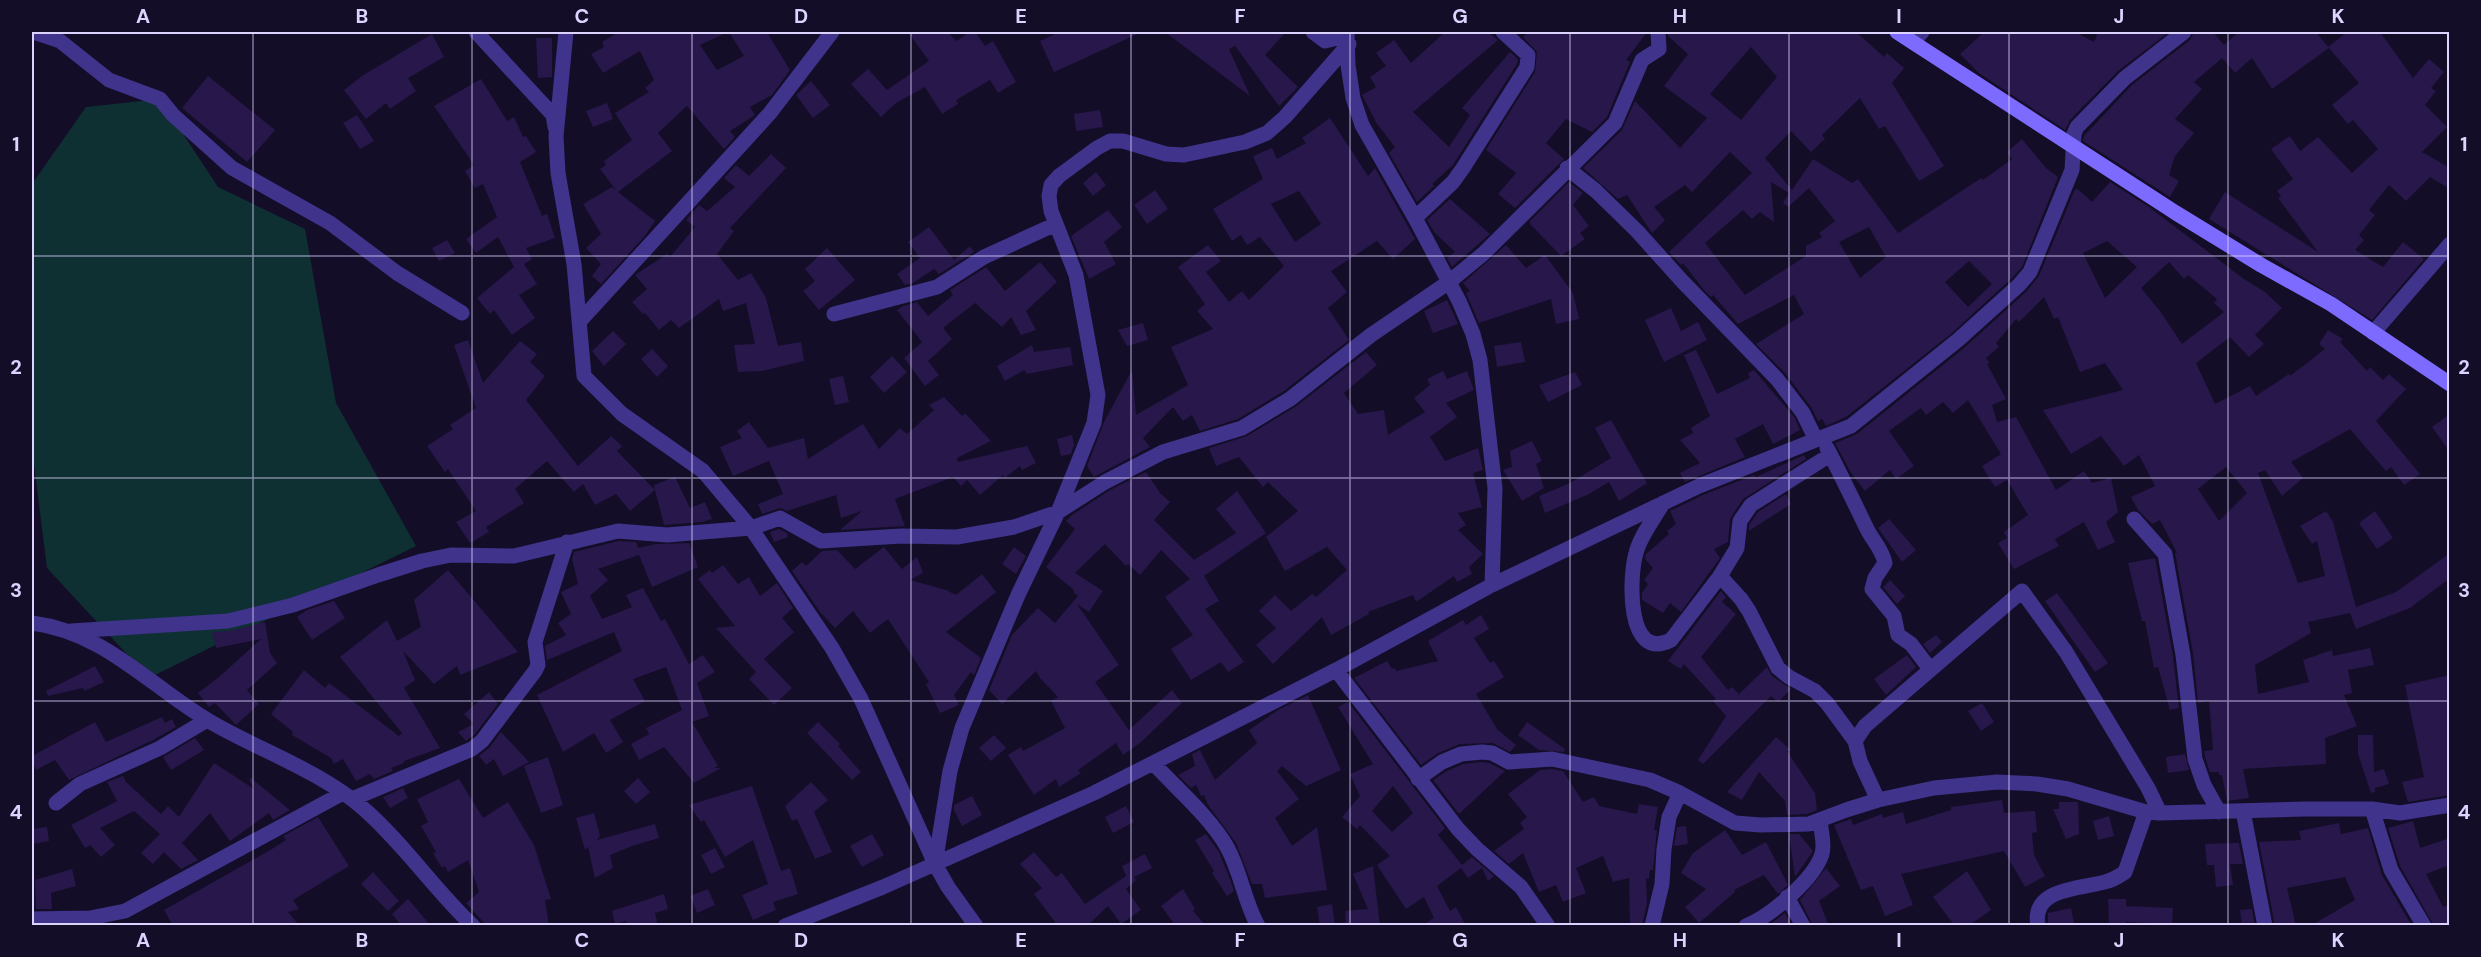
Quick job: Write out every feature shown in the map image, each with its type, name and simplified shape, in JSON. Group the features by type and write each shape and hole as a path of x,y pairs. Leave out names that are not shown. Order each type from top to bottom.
{"street":[{"path":"33,32 60,41 109,80 160,99 173,116 232,168 330,223 397,273 462,313"},
{"path":"476,32 553,115 558,173 574,264 584,376 622,414 704,471 751,528 826,639 861,699 935,864 948,887 976,926"},
{"path":"556,136 566,32"},
{"path":"580,321 770,113 832,32"},
{"path":"1313,32 1325,41 1347,37"},
{"path":"1415,218 1453,182 1527,67 1528,55 1503,32"},
{"path":"32,623 71,631 228,621 293,605 422,561 451,555 514,556 618,531 667,535 751,528 780,518 821,541 901,536 957,537 1014,527 1058,512 1114,477 1163,452 1242,428 1264,416 1290,399 1371,335 1449,282 1483,254 1567,168 1615,123 1642,60 1659,49 1658,32"},
{"path":"1897,32 1917,37 2073,147 2251,259 2331,304 2450,384"},
{"path":"785,926 883,887 1094,793 1336,670 1492,585 1699,486 1851,426 1958,340 2019,285 2030,272 2072,170 2074,134 2084,120 2125,78 2184,32"},
{"path":"1347,37 1353,98 1362,125 1449,282 1473,334 1480,360 1495,488 1492,585"},
{"path":"935,864 950,771 962,728 1018,595 1058,512 1094,423 1098,395 1076,275 1056,224 1048,196 1051,185 1059,176 1110,141 1123,141 1167,154 1184,155 1245,142 1267,133 1285,117 1347,37"},
{"path":"1567,168 1596,191 1637,231 1690,290 1777,379 1803,413 1830,455 1867,530 1883,554 1885,562 1875,578 1872,589 1894,616 1898,635 1911,644 1930,669"},
{"path":"834,314 937,287 984,257 1056,224"},
{"path":"2373,333 2450,244"},
{"path":"1663,503 1636,551 1631,599 1635,621 1642,636 1652,644 1661,645 1671,640 1720,576 1737,548 1740,521 1751,505 1830,455"},
{"path":"2134,519 2165,554 2184,656 2195,759 2204,785 2218,812"},
{"path":"32,919 94,922 147,900 347,796 472,749 482,741 536,671 538,665 535,642 567,542"},
{"path":"1720,576 1749,611 1778,668 1789,677 1815,691 1855,741 1860,761 1878,800"},
{"path":"1855,741 1865,726 2022,591 2066,652 2148,788 2153,812 2125,872 2107,882 2066,889 2050,897 2041,906 2036,918 2038,926"},
{"path":"71,631 111,652 207,720 318,777 347,796 381,826 473,926"},
{"path":"1336,670 1418,779 1477,849 1521,886 1548,926"},
{"path":"57,803 80,784 160,748 207,720"},
{"path":"1418,779 1442,762 1461,754 1492,753 1509,762 1552,759 1650,780 1680,793 1735,823 1788,825 1821,821 1878,800 1934,788 1997,782 2037,784 2068,789 2153,812 2305,808 2373,809 2400,813 2450,805"},
{"path":"1153,763 1226,846 1258,926"},
{"path":"1652,926 1662,884 1669,817 1680,793"},
{"path":"2373,809 2391,870 2424,926"},
{"path":"2243,811 2265,926"},
{"path":"1746,926 1809,878 1823,850 1821,821"},
{"path":"1787,897 1803,926"}],"green space":[{"path":"160,99 218,187 305,229 336,403 416,546 149,678 47,568 32,448 32,184 86,107"}],"building":[{"path":"619,32 728,32 700,45 717,70 744,56 729,32 767,32 790,70 772,95 750,107 755,115 730,131 735,137 724,149 687,106 658,133 672,151 618,192 655,221 644,237 601,284 592,276 601,264 586,248 601,234 583,204 612,187 616,190 600,169 606,165 604,161 632,140 615,113 649,92 645,88 654,80 640,51 603,73 591,54 604,47 602,42"},
{"path":"908,32 948,32 956,41 970,32 975,32 985,46 993,41 1016,82 998,93 990,80 956,100 958,104 942,114 925,87 896,103 881,117 851,84 868,69 887,90 929,61"},
{"path":"1059,32 1142,32 1054,72 1040,41"},
{"path":"1165,32 1286,32 1265,55 1298,87 1279,106 1235,46 1229,49 1250,96"},
{"path":"1445,32 1488,32 1498,40 1413,112 1449,147 1470,115 1462,108 1510,52 1518,59 1453,165 1432,184 1434,186 1417,202 1389,153 1395,147 1377,124 1362,95 1376,87 1370,77 1386,66 1376,53 1394,40 1411,63"},
{"path":"1528,32 1647,32 1626,60 1630,62 1607,117 1592,132 1566,119 1546,143 1564,159 1515,208 1498,194 1516,173 1486,150 1535,72 1537,52 1523,37"},
{"path":"1668,32 1856,32 1884,57 1887,53 1904,68 1892,83 1944,166 1919,181 1885,126 1879,129 1860,98 1822,135 1825,139 1811,152 1791,131 1765,158 1792,190 1813,159 1852,183 1858,179 1898,233 1981,178 1983,180 2012,159 2007,152 2022,139 2046,168 2058,177 2022,267 1952,333 1846,417 1826,426 1822,419 1818,421 1811,407 1785,373 1756,344 1804,314 1794,295 1738,324 1713,295 1711,297 1704,290 1683,263 1681,265 1669,252 1752,173 1730,152 1692,192 1685,185 1654,207 1665,220 1652,233 1627,195 1618,199 1583,168 1622,130 1635,101 1680,148 1707,118 1664,86 1688,54 1668,36","holes":["1751,47 1777,77 1741,120 1710,94","1771,182 1789,193 1783,203 1788,207 1809,188 1835,221 1819,233 1822,237 1806,246 1806,256 1745,295 1705,243 1743,210 1752,219 1760,212 1774,222","1869,227 1886,257 1860,278 1839,242","1969,261 1992,284 1968,307 1945,282"]},
{"path":"1984,32 2075,32 2094,42 2098,32 2169,32 2118,71 2070,120 2065,130 1979,73 1960,54"},
{"path":"2194,32 2213,32 2224,45 2239,32 2316,32 2329,48 2272,89 2252,58 2235,73 2222,58 2194,82 2202,89 2175,119 2194,133 2175,156 2169,175 2179,181 2170,197 2083,141 2084,136 2132,85 2190,40"},
{"path":"2347,32 2380,32 2413,78 2429,59 2444,72 2431,88 2436,91 2425,105 2447,127 2422,152 2450,168 2450,189 2430,177 2406,201 2389,185 2369,210 2375,215 2359,235 2364,240 2355,250 2383,267 2403,242 2424,259 2372,320 2209,219 2225,192 2318,252 2278,198 2281,196 2277,191 2293,179 2271,149 2290,136 2300,151 2318,137 2352,173 2378,149 2353,120 2348,124 2332,105 2359,83 2328,47"},
{"path":"432,34 444,57 408,78 416,91 390,109 386,103 366,119 344,90 362,76"},
{"path":"536,38 552,38 552,77 538,78"},
{"path":"208,76 275,130 247,162 182,108"},
{"path":"481,79 507,121 514,117 523,137 526,136 536,152 520,162 542,216 547,214 555,238 526,248 532,259 524,264 537,284 519,295 535,318 512,335 494,310 490,314 477,298 514,267 498,237 476,253 466,239 497,217 483,184 475,188 465,171 474,165 434,106"},
{"path":"811,81 830,105 813,118 796,95"},
{"path":"607,103 613,119 593,127 586,111"},
{"path":"1100,110 1103,127 1076,131 1074,114"},
{"path":"357,115 374,141 360,149 343,123"},
{"path":"1330,118 1368,176 1375,168 1415,239 1393,259 1377,241 1331,271 1347,292 1328,308 1349,340 1284,391 1238,419 1200,431 1192,415 1183,421 1173,407 1143,438 1150,447 1094,477 1087,466 1104,422 1132,370 1136,415 1188,385 1171,347 1213,329 1197,311 1205,304 1178,267 1208,245 1221,261 1206,272 1229,302 1242,291 1249,300 1284,266 1260,237 1247,245 1241,235 1232,241 1213,209 1263,179 1253,156 1272,148 1277,159 1306,143 1302,138","holes":["1299,191 1321,224 1295,242 1271,204"]},
{"path":"771,154 786,168 730,228 734,231 717,254 738,280 751,273 766,298 778,346 801,342 804,361 762,371 738,372 734,345 755,344 746,303 723,311 719,299 679,328 671,320 659,330 632,302 647,289 635,275 667,254 670,257 695,227 686,220 699,205 707,211 735,187 724,178 736,165 749,176"},
{"path":"1096,172 1106,185 1093,196 1083,183"},
{"path":"1569,182 1583,193 1573,205 1589,226 1580,233 1585,239 1561,256 1530,224 1530,221"},
{"path":"2110,182 2149,207 2244,279 2265,292 2282,308 2255,335 2264,344 2249,357 2230,337 2196,363 2215,404 2250,386 2256,396 2289,374 2290,376 2325,349 2319,344 2328,330 2343,339 2340,342 2367,371 2370,367 2383,380 2389,374 2406,389 2376,421 2420,474 2404,485 2391,467 2386,471 2350,429 2291,462 2303,478 2282,496 2265,470 2258,473 2298,583 2325,576 2317,541 2312,544 2300,526 2326,511 2333,522 2356,607 2396,592 2450,553 2450,578 2410,608 2356,629 2350,613 2308,622 2311,633 2255,665 2258,694 2309,682 2303,660 2332,650 2333,656 2370,648 2374,665 2348,670 2352,693 2344,695 2357,726 2325,738 2326,764 2243,769 2249,798 2227,801 2222,775 2219,775 2219,772 2210,772 2205,757 2204,751 2213,750 2209,701 2198,703 2193,653 2175,553 2177,553 2160,520 2152,524 2138,510 2131,497 2155,486 2139,455 2124,466 2101,436 2071,454 2043,410 2123,390 2105,363 2080,372 2058,317 2054,319 2044,297 2019,322 2016,319 1996,343 1999,347 1986,358 2006,399 1992,405 1997,422 2016,417 2056,490 2084,471 2092,483 2111,478 2118,512 2106,522 2115,542 2098,550 2084,522 2055,539 2059,546 2014,569 1998,543 2007,538 2004,532 2028,515 2007,480 1995,487 1982,466 2001,454 1968,400 1953,413 1943,402 1926,415 1921,408 1889,431 1914,466 1896,479 1890,470 1865,491 1851,473 1835,443 1857,434 1964,348 2026,292 2039,276 2075,189 2092,202","holes":["2107,241 2137,267 2105,298 2083,253","2169,262 2184,279 2188,275 2217,299 2214,303 2224,312 2182,344 2141,288","2226,467 2247,493 2219,521 2198,489"]},
{"path":"1155,190 1168,209 1147,224 1134,205"},
{"path":"1450,199 1490,234 1452,267 1447,258 1455,252 1434,232 1427,220"},
{"path":"1108,210 1122,227 1104,242 1116,264 1089,279 1071,236"},
{"path":"929,227 954,260 970,246 974,252 939,274 934,269 913,283 905,285 897,274 920,258 908,242"},
{"path":"447,240 455,253 439,261 432,248"},
{"path":"1506,245 1526,268 1545,255 1573,293 1579,319 1556,324 1551,299 1479,323 1466,293 1470,291 1463,283"},
{"path":"827,248 855,280 819,310 803,291 815,281 805,269"},
{"path":"1040,262 1057,282 1026,311 1036,330 1021,335 1011,317 1002,327 975,303 943,328 952,339 928,361 939,375 925,386 904,358 922,342 897,310 917,302 928,316 953,295 950,290 986,267 1005,291"},
{"path":"1447,300 1458,324 1433,333 1424,311"},
{"path":"1671,308 1681,331 1698,322 1707,340 1664,362 1645,320"},
{"path":"1143,323 1148,340 1127,346 1118,330"},
{"path":"613,331 626,344 604,366 592,351"},
{"path":"468,340 483,383 520,341 537,354 530,362 545,376 526,400 578,466 611,436 622,446 617,451 655,490 630,511 616,494 595,505 583,484 574,492 547,461 515,489 524,503 486,527 489,532 470,543 456,522 476,511 448,469 445,472 427,446 453,429 450,425 476,408 454,345"},
{"path":"1521,342 1525,362 1497,367 1494,346"},
{"path":"1032,345 1034,352 1070,347 1073,365 1027,374 1024,370 1005,381 997,366"},
{"path":"652,349 668,366 657,377 641,359"},
{"path":"1696,350 1717,394 1750,378 1748,373 1754,370 1795,418 1800,430 1773,444 1763,424 1735,439 1745,457 1685,482 1680,473 1700,463 1680,440 1693,433 1691,428 1710,416 1684,355"},
{"path":"1366,352 1377,365 1344,393 1358,414 1384,410 1388,435 1425,412 1414,398 1430,385 1427,379 1443,371 1447,379 1467,371 1474,390 1446,403 1457,417 1430,437 1445,461 1478,448 1483,470 1473,473 1482,507 1458,513 1466,525 1458,530 1483,554 1469,567 1472,574 1457,582 1454,576 1416,602 1413,595 1368,612 1369,614 1331,635 1322,617 1273,664 1256,645 1276,628 1259,611 1275,595 1291,611 1312,594 1316,597 1347,570 1327,547 1285,571 1266,537 1298,511 1268,482 1263,487 1239,457 1216,466 1209,448 1247,436 1295,407"},
{"path":"892,356 907,372 884,393 870,377"},
{"path":"1575,372 1582,385 1548,402 1539,385"},
{"path":"843,376 849,402 835,405 829,379"},
{"path":"944,397 962,416 965,413 991,441 957,458 958,462 1027,446 1036,463 1022,470 1020,466 1005,478 1003,475 980,495 967,480 961,486 953,477 895,499 905,526 840,530 862,511 841,518 836,495 787,511 780,508 762,514 758,504 783,494 769,461 733,476 720,447 742,438 737,431 749,422 768,448 804,438 808,459 863,424 879,449 900,428 907,434 934,410 929,405"},
{"path":"2450,414 2450,452 2432,427"},
{"path":"1611,420 1647,483 1619,501 1609,482 1589,494 1545,513 1539,496 1570,483 1611,458 1595,428"},
{"path":"1072,435 1074,445 1071,454 1061,456 1057,439"},
{"path":"1532,441 1542,461 1536,464 1544,488 1522,501 1503,470 1512,467 1510,451"},
{"path":"1804,455 1806,459 1743,499 1730,519 1728,542 1714,549 1720,558 1681,612 1670,603 1663,613 1642,600 1642,593 1648,584 1644,580 1653,568 1645,559 1646,554 1669,534 1667,531 1676,524 1670,511 1703,495 1754,475 1756,477"},
{"path":"1146,472 1160,493 1170,502 1154,520 1194,560 1236,533 1216,509 1237,491 1266,533 1204,576 1219,601 1205,609 1244,662 1228,672 1221,662 1191,680 1171,649 1193,635 1165,597 1190,579 1161,550 1140,575 1128,564 1126,566 1105,544 1075,573 1103,591 1089,612 1077,604 1119,665 1095,682 1129,730 1172,690 1182,703 1140,743 1123,755 1116,743 1078,770 1081,773 1059,787 1056,779 1034,795 1008,755 1021,747 1023,751 1065,728 1051,701 1058,697 1036,671 1002,704 989,690 1012,635 1038,608 1055,623 1078,596 1046,567 1075,529 1066,521 1110,490"},
{"path":"675,477 690,508 705,502 712,519 664,525 654,485"},
{"path":"1786,494 1791,504 1749,531 1749,525 1758,512"},
{"path":"2375,511 2393,538 2377,549 2359,523"},
{"path":"1889,519 1916,550 1902,562 1878,528"},
{"path":"779,529 787,533 788,537 774,542 770,532"},
{"path":"619,541 636,542 638,548 656,544 689,543 698,567 652,587 639,555 598,569 608,580 590,596 602,619 632,607 626,595 643,588 661,621 665,619 689,664 703,655 715,672 697,683 709,716 692,722 718,766 714,768 721,768 694,783 664,747 639,760 631,744 649,734 646,728 682,710 666,667 633,679 645,701 610,720 623,742 606,753 594,733 563,752 537,695 622,651 614,632 547,660 545,646 566,635 558,623 571,614 561,592 578,584 572,559 574,552"},
{"path":"884,547 902,569 917,557 923,573 910,580 956,595 982,574 996,592 946,632 981,658 974,675 971,672 954,695 959,705 940,713 926,684 929,682 888,619 870,633 853,611 835,628 820,612 792,571 802,562 806,566 822,551 837,550 855,569"},
{"path":"1014,547 1026,556 1016,574 1002,564"},
{"path":"2155,558 2173,656 2179,708 2170,710 2158,667 2154,668 2145,621 2142,621 2128,563"},
{"path":"723,565 738,584 749,577 760,596 777,583 793,608 782,618 794,632 764,659 792,688 774,705 749,679 756,672 716,628 735,626 698,579 710,570 712,573"},
{"path":"448,570 518,652 460,675 457,666 434,684 403,651 415,680 404,688 440,748 404,761 391,768 393,771 374,779 370,774 356,781 343,759 334,764 331,758 292,735 293,732 271,714 304,670 325,688 329,683 399,736 402,733 340,657 387,620 397,641 421,627 414,600"},
{"path":"1890,580 1905,596 1897,604 1883,587"},
{"path":"1721,591 1726,597 1722,602 1736,614 1701,657 1728,690 1732,687 1739,694 1767,667 1772,676 1791,689 1778,702 1771,696 1703,764 1698,760 1726,716 1713,701 1716,699 1684,664 1681,669 1668,661"},
{"path":"2057,593 2108,663 2095,672 2045,601"},
{"path":"334,601 345,618 312,640 297,617 307,610"},
{"path":"1481,615 1489,629 1474,638 1490,663 1494,661 1504,677 1476,694 1497,729 1516,745 1510,752 1493,743 1460,744 1438,753 1421,765 1354,678 1387,661 1396,671 1438,661 1428,641 1463,620 1466,625"},
{"path":"265,622 270,653 277,663 247,690 259,704 236,725 215,703 209,707 198,693 261,639 216,648 212,632 230,631"},
{"path":"1936,635 1942,642 1930,653 1923,644"},
{"path":"1907,655 1916,667 1886,695 1874,679"},
{"path":"95,666 104,682 84,691 83,688 48,696 46,691"},
{"path":"2450,675 2450,795 2408,802 2402,782 2424,777 2405,685"},
{"path":"489,692 498,704 475,734 466,741 458,732 474,724 464,714"},
{"path":"1308,695 1341,770 1306,786 1282,766 1277,771 1299,799 1275,818 1292,846 1317,827 1327,890 1265,898 1262,884 1252,884 1236,843 1208,805 1204,795 1201,796 1196,785 1191,788 1178,775 1195,766 1192,754 1200,750 1215,780 1257,743 1249,730 1278,710"},
{"path":"1348,702 1445,828 1438,835 1462,865 1472,857 1494,876 1488,881 1482,868 1468,878 1461,868 1437,886 1450,911 1456,907 1466,926 1421,926 1434,918 1424,897 1406,909 1377,865 1390,856 1360,825 1357,829 1342,817 1360,796 1350,774 1373,764 1338,707","holes":["1393,786 1413,813 1392,832 1372,811"]},
{"path":"1982,703 1994,722 1981,731 1968,711"},
{"path":"162,717 165,723 172,719 176,727 69,780 55,760 36,770 32,761 32,756 95,722 106,742"},
{"path":"818,722 840,744 838,746 861,772 852,780 807,733"},
{"path":"1527,722 1565,749 1564,752 1539,750 1518,735"},
{"path":"501,732 529,762 503,776 494,759 486,765 479,756 490,747"},
{"path":"994,735 1006,748 991,761 979,748"},
{"path":"2358,735 2373,735 2374,772 2384,769 2389,784 2375,788 2375,792 2371,793 2358,754"},
{"path":"1776,737 1791,750 1787,751 1815,793 1817,810 1807,814 1787,815 1785,801 1759,772 1742,800 1727,792"},
{"path":"195,738 204,750 171,770 163,757"},
{"path":"2185,754 2189,770 2168,773 2166,757"},
{"path":"548,757 563,805 541,813 524,766"},
{"path":"1482,762 1505,771 1459,814 1433,780 1463,764"},
{"path":"214,763 254,789 249,779 251,778 290,810 273,820 269,813 230,841 210,813 182,843 198,860 181,869 164,852 153,864 141,853 160,834 134,811 100,828 115,845 101,857 90,845 85,848 71,825 117,801 107,782 123,776 126,782 161,814 168,806 179,817"},
{"path":"1540,770 1563,771 1583,802 1594,797 1599,806 1637,814 1639,804 1658,807 1654,830 1657,830 1653,870 1650,870 1649,879 1646,878 1647,903 1642,926 1630,926 1629,878 1613,882 1603,856 1576,868 1586,893 1563,902 1556,885 1539,892 1523,853 1509,864 1494,851 1524,829 1520,823 1527,817 1508,794"},
{"path":"638,778 650,792 636,804 624,791"},
{"path":"459,779 483,818 508,802 534,845 551,899 545,900 549,926 487,926 466,903 479,892 468,860 448,872 445,866 442,868 421,826 428,822 417,799"},
{"path":"811,782 828,800 814,812 832,852 815,859 797,819 792,821 785,806"},
{"path":"752,786 781,871 790,868 798,894 773,902 776,910 753,920 742,895 768,884 753,840 725,857 704,820 701,822 689,805"},
{"path":"403,788 408,798 390,808 383,797"},
{"path":"972,796 982,815 962,826 954,805"},
{"path":"2002,800 2004,813 2035,811 2037,832 2032,833 2034,855 2045,876 2025,887 2004,851 1901,874 1913,905 1885,916 1873,886 1861,890 1834,825 1851,819 1853,825 1882,814 1883,818 1903,812 1906,824 1951,810 1951,807"},
{"path":"2059,802 2078,802 2079,834 2066,839 2053,809 2059,809"},
{"path":"1126,806 1134,822 1113,833 1105,817"},
{"path":"594,813 600,836 597,840 655,824 659,838 610,855 613,868 595,878 588,847 585,850 576,818"},
{"path":"2109,816 2114,836 2098,840 2093,821"},
{"path":"318,817 349,866 293,900 299,909 288,912 300,926 173,926 164,910 272,849 286,840 283,836"},
{"path":"2413,821 2420,848 2450,838 2450,865 2426,874 2443,907 2450,904 2450,926 2434,926 2400,866 2388,828"},
{"path":"2339,823 2341,834 2368,828 2382,875 2412,926 2310,926 2355,900 2345,877 2287,888 2296,926 2275,926 2259,842 2301,840 2299,831"},
{"path":"1686,826 1688,844 1674,846 1677,827"},
{"path":"47,827 49,841 32,844 32,829"},
{"path":"1725,830 1742,855 1766,842 1788,885 1778,894 1764,875 1734,890 1735,892 1699,923 1685,907 1706,889 1681,873 1693,853"},
{"path":"872,834 884,855 862,867 850,846"},
{"path":"1206,834 1219,852 1230,879 1234,891 1227,896 1195,840"},
{"path":"1789,834 1799,834 1813,851 1795,877"},
{"path":"2239,843 2243,864 2230,864 2233,885 2216,887 2214,865 2207,865 2205,844"},
{"path":"715,848 725,867 711,874 701,855"},
{"path":"1034,852 1056,877 1062,873 1085,904 1126,876 1122,866 1145,854 1152,868 1134,877 1136,880 1126,889 1141,910 1121,924 1108,906 1087,926 1058,926 1034,894 1042,888 1020,864"},
{"path":"1373,866 1380,926 1346,926 1345,911 1368,909 1353,874"},
{"path":"1826,868 1840,886 1819,901 1829,926 1813,926 1800,900"},
{"path":"72,869 76,886 51,893 52,909 36,909 35,880"},
{"path":"1967,871 1991,910 1968,926 1955,926 1933,897"},
{"path":"373,872 399,901 388,911 361,884"},
{"path":"708,889 715,905 697,913 690,896"},
{"path":"1183,889 1195,909 1193,911 1206,926 1176,926 1161,906"},
{"path":"664,894 668,909 655,913 658,926 628,926 626,921 615,924 612,911"},
{"path":"408,899 431,926 402,926 392,914"},
{"path":"2108,899 2126,899 2126,906 2173,908 2172,924 2126,922 2126,925 2109,925"},
{"path":"1332,904 1335,926 1320,926 1317,907"},
{"path":"2071,908 2074,923 2048,926 2048,913"},
{"path":"2252,909 2255,926 2242,926 2240,910"},
{"path":"1785,913 1792,926 1767,926 1773,922"}]}
